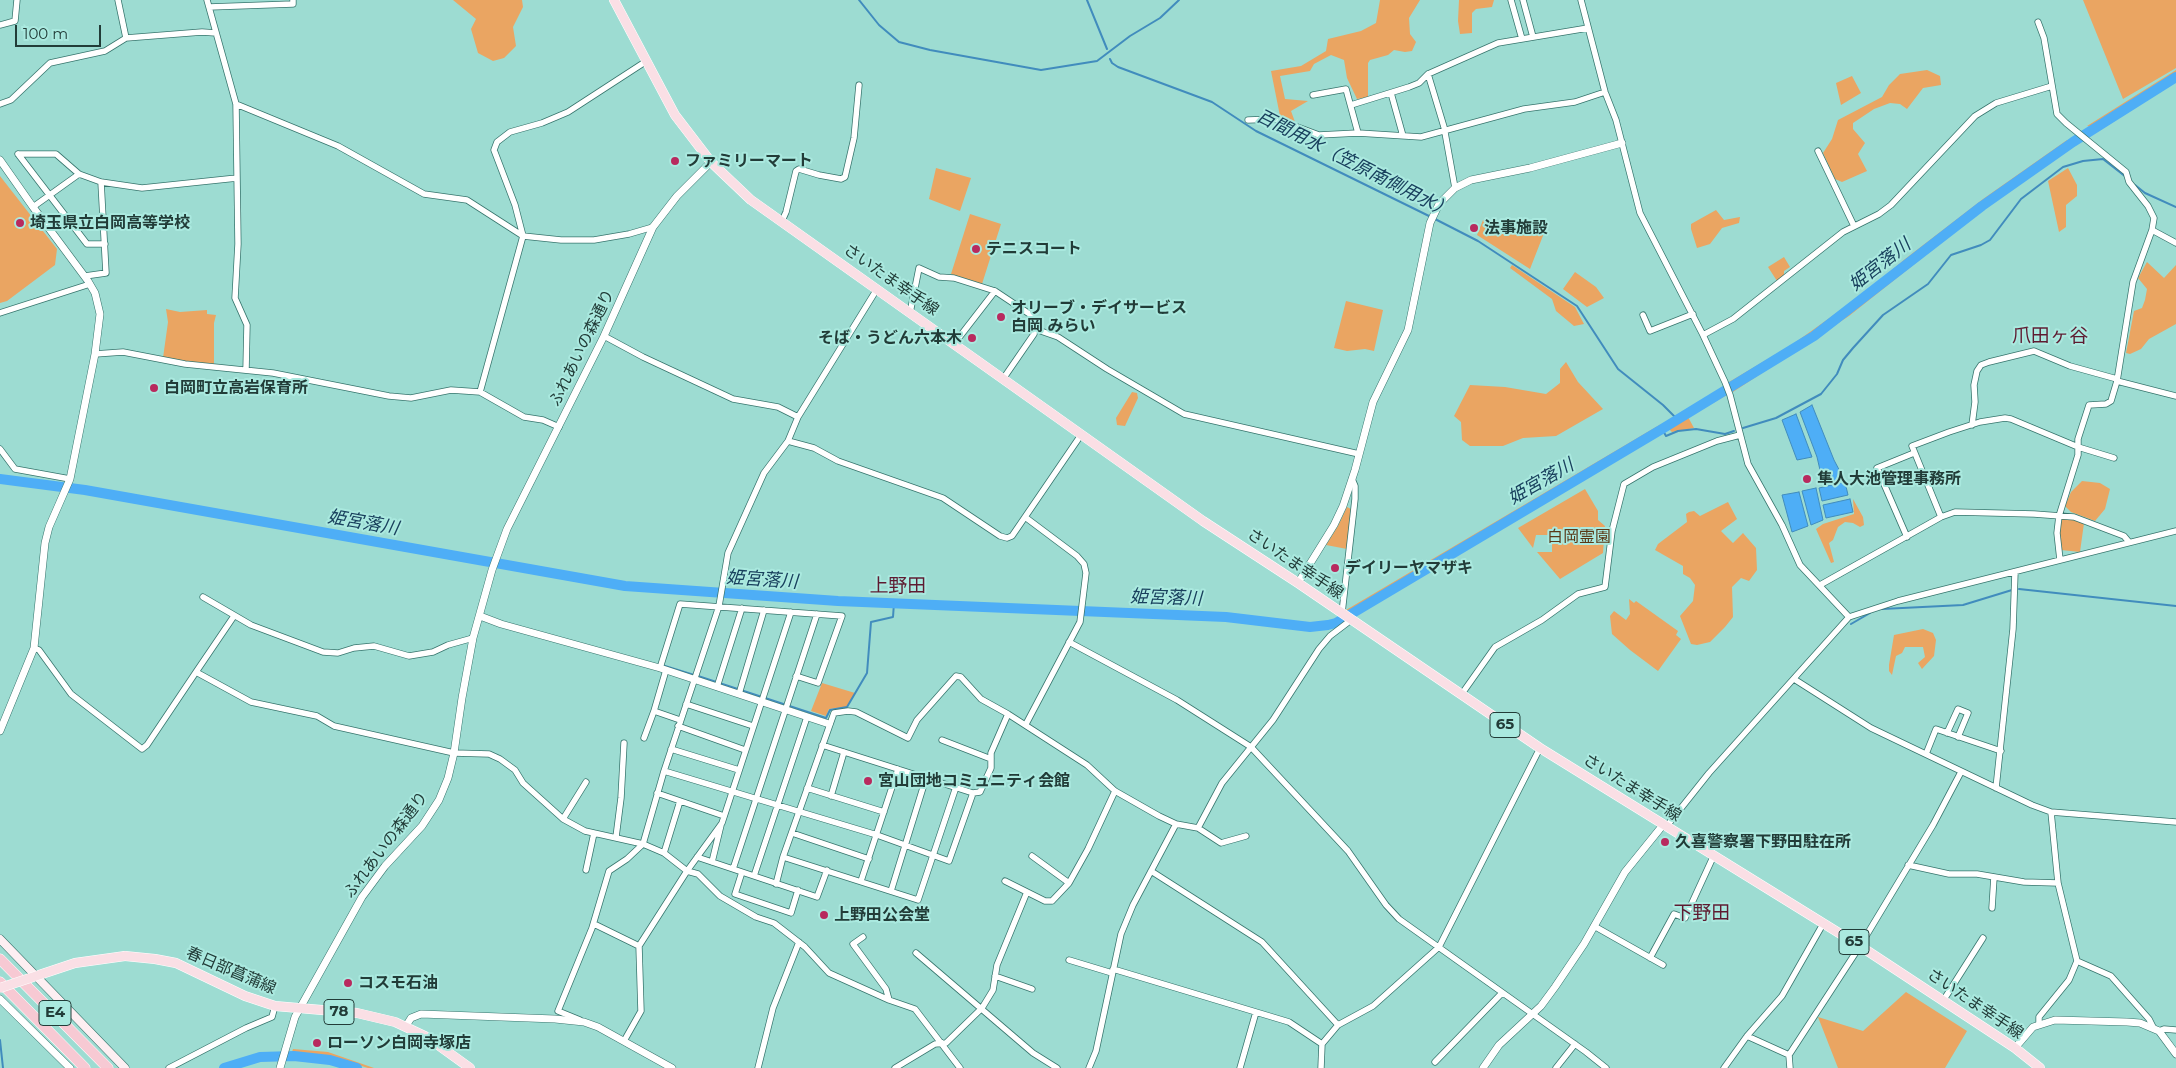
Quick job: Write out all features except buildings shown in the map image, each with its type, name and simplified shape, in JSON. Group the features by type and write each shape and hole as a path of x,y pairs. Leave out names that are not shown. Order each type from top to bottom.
{"highway":[{"name":"E4","path":"0,959 108,1068"},
{"name":"E4","path":"0,982 85,1068"}],"main road":[{"name":"さいたま幸手線","path":"614,0 645,62 675,115 711,162 751,200 1203,521 1298,583 1461,695 1540,748 1860,946 2015,1048 2040,1068"},
{"path":"0,939 125,1068"},
{"name":"春日部菖蒲線","path":"0,988 74,963 125,956 155,958 176,964 245,996 275,1006 357,1013 406,1026 447,1050 470,1068"}],"street":[{"path":"0,26 15,21 17,0"},
{"path":"118,0 126,38"},
{"path":"207,0 236,104 238,244 235,298 247,325 246,370"},
{"path":"209,7 294,4 293,0"},
{"path":"1511,0 1522,39"},
{"path":"1523,0 1533,37"},
{"path":"1581,0 1605,92 1616,120 1645,223 1693,314 1725,382 1748,464 1782,526 1800,565 1850,617"},
{"path":"2038,22 2044,38 2058,114 2126,172 2131,185 2154,218 2152,230 2133,282 2117,380 2111,401 2106,404 2089,405 2078,439 2078,455 2059,516 2057,533 2060,560"},
{"path":"1351,106 1419,83 1428,74 1498,43 1588,28"},
{"path":"0,104 10,100 50,64 105,51 126,38 202,32 216,33"},
{"path":"480,392 523,236 515,205 494,150 497,142 510,132 542,123 568,112 645,62"},
{"path":"1428,74 1445,132 1456,188"},
{"path":"782,221 796,171 799,169 841,179 845,177 854,138 859,84"},
{"path":"1703,335 1733,319 1843,232 1879,214 1891,205 1975,116 1996,103 2052,86"},
{"path":"1313,95 1346,89 1358,133"},
{"path":"1248,120 1276,119 1318,135 1358,133 1421,137 1524,109 1574,102 1605,92"},
{"path":"1391,93 1403,136"},
{"path":"236,104 338,146 424,194 467,200 523,236 561,240 594,240 629,234 653,227"},
{"path":"1298,583 1334,525 1352,479 1373,402 1408,330 1430,223 1439,204 1456,188 1471,180 1530,168 1622,143"},
{"path":"1818,151 1854,226"},
{"path":"105,244 87,244 18,154 56,154 79,174 102,182 142,188 237,178"},
{"path":"0,160 85,276 95,293 100,314 95,354 70,478 49,527 45,544 34,648 0,731"},
{"name":"ふれあいの森通り","path":"280,1068 299,1008 373,881 429,816 439,800 448,778 454,753 473,638 492,568 507,529 604,336 653,227 677,196 711,162"},
{"path":"33,207 79,174"},
{"path":"85,276 106,273 102,182"},
{"path":"2152,230 2176,242"},
{"path":"910,312 919,268 939,276 954,278 994,291 1031,315 1035,329 1034,334 1003,379"},
{"path":"0,313 90,284"},
{"path":"672,1068 624,1041 558,1011 580,962 594,924 609,871 627,859 643,844 679,723 719,604 728,553 764,473 788,441 798,417 877,288"},
{"path":"954,344 994,291"},
{"path":"1643,315 1650,331 1693,314"},
{"path":"1035,329 1058,337 1107,369 1184,414 1359,454"},
{"path":"604,336 643,357 732,399 778,408 798,417"},
{"path":"1972,425 1975,402 1974,385 1977,371 1981,365 2034,351 2070,366 2176,396"},
{"path":"95,354 123,352 161,360 273,373 389,396 411,398 452,390 480,392 524,417 543,420 559,427"},
{"path":"1941,517 1912,446 1972,425 2005,418 2011,419 2078,447 2114,458"},
{"path":"788,441 814,448 838,461 943,498 1000,536 1007,538 1012,536 1026,517 1081,435"},
{"path":"1461,695 1495,647 1542,620 1578,594 1605,587 1612,531 1624,484 1653,467 1740,435"},
{"path":"0,450 15,469 70,478"},
{"path":"1907,537 1877,468 1914,453"},
{"path":"1341,613 1355,499 1355,486 1352,479"},
{"path":"1820,585 1941,517 1956,512 2074,517 2124,536 2129,542"},
{"path":"1026,517 1084,564 1086,573 1080,622 1026,724"},
{"path":"1483,1068 1499,1045 1541,1006 1556,987 1625,872 1709,773 1850,617 1898,601 2176,531"},
{"path":"1996,788 2013,629 2015,572"},
{"path":"203,598 234,616 272,634 322,652 338,653 354,648 374,646 409,656 433,652 448,645 473,638"},
{"path":"644,738 654,711 680,604 719,604 742,608 842,616 818,683 796,676"},
{"path":"717,686 742,608"},
{"path":"739,694 764,610"},
{"path":"712,862 724,816 790,612"},
{"path":"733,869 817,614"},
{"path":"34,648 39,650 71,694 142,750 234,616"},
{"path":"480,616 663,669 829,724"},
{"path":"1198,828 1222,783 1294,691 1319,649 1330,636 1351,620"},
{"path":"1069,642 1176,700 1251,747 1348,851 1386,906 1399,919 1606,1068"},
{"path":"196,672 251,702 317,716 334,726 454,753 489,754 500,759 515,770 523,783 540,800 564,819 585,831 643,844 664,853 687,871 698,874 720,896 756,917 774,923 799,942 829,973 889,1000 915,1009 960,1068"},
{"path":"776,884 783,857 834,713 856,712 908,738 917,720 956,676 961,677 981,699 1026,724 1087,765 1115,792 1176,824 1198,828 1221,843 1246,836"},
{"path":"1794,679 1871,728 2032,805 2051,812 2176,822"},
{"path":"686,704 753,726"},
{"path":"1947,733 1958,708 1968,713 1958,737"},
{"path":"654,711 745,750"},
{"path":"822,745 973,794 980,792 990,768 991,754 1008,714"},
{"path":"754,876 807,717"},
{"path":"1926,754 1936,729 2001,751"},
{"path":"942,740 991,759"},
{"path":"616,837 621,798 624,743"},
{"path":"1321,1068 1322,1044 1338,1025 1373,1006 1439,947 1540,748"},
{"path":"671,749 739,770"},
{"path":"831,796 844,752"},
{"path":"861,881 898,769"},
{"path":"664,771 877,835 950,860 973,794"},
{"path":"1790,1068 1789,1055 1860,946 1933,825 1962,772"},
{"path":"891,891 926,778"},
{"path":"564,819 586,782"},
{"path":"783,857 918,900 956,787"},
{"path":"807,788 884,812"},
{"path":"1006,881 1045,901 1052,901 1069,883 1088,849 1115,792"},
{"path":"657,793 724,816"},
{"path":"664,853 680,801"},
{"path":"2039,1024 2039,1017 2069,980 2077,961 2058,883 2051,812"},
{"path":"624,1041 641,1011 639,946 687,871 722,823"},
{"path":"1089,1068 1096,1051 1121,934 1133,905 1176,824"},
{"path":"586,870 594,833"},
{"path":"792,833 869,859"},
{"path":"1650,958 1674,914 1685,918 1714,855"},
{"path":"1032,856 1069,883"},
{"path":"697,857 817,897 827,870"},
{"path":"1908,865 1949,874 1977,874 2024,882 2058,883"},
{"path":"1151,871 1262,942 1338,1025"},
{"path":"742,872 735,894 791,913 798,890"},
{"path":"1992,908 1994,877"},
{"path":"895,1068 935,1044 946,1042 982,1008 994,990 997,965 1026,892"},
{"path":"594,924 639,946"},
{"path":"1724,1068 1782,996 1823,924"},
{"path":"1594,926 1663,965"},
{"path":"863,937 853,944 886,989 889,1000"},
{"path":"1944,1001 1984,938"},
{"path":"758,1068 773,1008 799,942"},
{"path":"916,953 1033,1053 1057,1068"},
{"path":"1069,960 1289,1022 1322,1044"},
{"path":"2077,961 2111,976 2150,1020 2176,1054"},
{"path":"996,976 1032,989"},
{"path":"1435,1062 1502,993"},
{"path":"0,999 70,1068"},
{"path":"169,1068 246,1028 272,1017 275,1006"},
{"path":"1240,1068 1256,1012"},
{"path":"406,1026 413,1016 421,1014 555,1019 586,1023"},
{"path":"2015,1048 2028,1031 2039,1024 2055,1020 2127,1022 2156,1029 2176,1030"},
{"path":"1748,1036 1770,1048 1789,1055"},
{"path":"1556,1068 1575,1044"}],"green space":[{"path":"453,0 522,0 523,7 513,27 516,46 504,58 493,61 478,53 471,29 476,19"},
{"path":"1380,0 1420,0 1409,18 1410,34 1416,42 1412,51 1394,50 1388,55 1370,60 1368,63 1368,97 1357,99 1347,78 1344,60 1331,55 1314,64 1310,71 1280,76 1285,99 1308,101 1291,111 1295,122 1280,116 1271,71 1301,66 1326,51 1328,39 1361,31 1376,23"},
{"path":"1459,0 1494,0 1492,7 1476,9 1472,13 1472,33 1460,34 1458,21"},
{"path":"2083,0 2176,0 2176,68 2123,99"},
{"path":"1927,70 1940,76 1941,85 1923,88 1907,109 1900,104 1890,103 1874,109 1853,123 1853,129 1865,143 1858,154 1867,171 1842,182 1835,179 1823,153 1832,139 1838,120 1882,97 1889,85 1900,74"},
{"path":"2176,70 2176,75 2092,127 2087,126"},
{"path":"1852,76 1861,93 1841,105 1836,83"},
{"path":"2176,79 2176,82 2097,132 2095,129"},
{"path":"2080,139 2082,141 1980,212 1849,316 1733,392 1732,389 1828,328 1976,212"},
{"path":"2067,140 2070,143 1955,224 1846,311 1813,334 1730,385 1729,382 1793,344 1863,294 1983,199"},
{"name":"テニスコート","path":"936,168 971,178 960,211 929,199"},
{"path":"2068,168 2077,185 2077,196 2066,205 2066,227 2059,232 2048,181"},
{"name":"埼玉県立白岡高等学校","path":"0,176 57,249 55,265 7,301 0,303"},
{"path":"1716,210 1724,220 1740,217 1739,223 1722,228 1710,244 1697,248 1691,224"},
{"name":"テニスコート","path":"970,214 1001,224 982,284 951,274"},
{"path":"1483,220 1546,228 1530,269 1477,235"},
{"path":"1784,257 1790,267 1784,271 1784,276 1777,281 1768,267"},
{"path":"2147,262 2164,278 2176,265 2176,324 2149,339 2141,349 2130,354 2126,353 2134,311 2142,308 2147,289 2138,278"},
{"path":"1512,265 1575,307 1584,324 1574,326 1556,311 1552,299 1510,268"},
{"path":"1575,272 1596,287 1604,298 1587,307 1563,289"},
{"path":"1346,301 1383,310 1374,351 1365,349 1347,351 1334,348"},
{"path":"166,309 180,312 207,310 207,314 216,315 214,323 214,365 163,358 168,322"},
{"path":"1566,362 1578,382 1603,409 1556,436 1523,438 1503,446 1470,446 1462,440 1461,422 1454,416 1470,385 1505,387 1546,394 1560,383 1560,369"},
{"path":"1132,392 1137,393 1138,398 1125,426 1117,425 1116,418"},
{"path":"1726,392 1727,395 1688,417 1694,428 1672,432 1669,429 1675,422"},
{"path":"1661,424 1657,429 1349,612 1346,610"},
{"path":"2082,481 2100,483 2110,489 2105,509 2095,521 2071,512 2065,506 2071,492"},
{"name":"白岡霊園","path":"1585,489 1598,511 1598,520 1605,526 1603,553 1560,579 1537,552 1552,552 1552,535 1536,535 1533,548 1518,528"},
{"path":"1853,499 1863,517 1864,525 1860,527 1853,523 1845,522 1838,527 1833,540 1829,543 1834,562 1831,563 1816,529 1823,524 1854,514"},
{"path":"1728,502 1737,519 1721,531 1733,543 1743,533 1756,548 1757,570 1749,581 1741,578 1732,587 1733,617 1725,627 1710,642 1697,645 1691,644 1680,616 1693,601 1695,585 1690,578 1683,574 1683,566 1655,550 1658,544 1687,522 1686,514 1689,512 1694,511 1700,516"},
{"path":"1347,507 1351,509 1347,549 1326,545 1338,526"},
{"path":"2063,518 2084,523 2080,552 2061,550 2059,535 2060,520"},
{"path":"1629,599 1634,603 1636,601 1678,631 1676,635 1681,639 1658,671 1612,634 1610,616 1614,611 1626,620 1630,614"},
{"path":"1923,629 1933,633 1936,640 1934,656 1922,669 1918,663 1925,657 1923,647 1905,647 1902,653 1896,656 1892,675 1889,671 1889,665 1894,635"},
{"path":"822,683 855,693 847,707 829,709 826,716 811,711"},
{"path":"1906,992 1967,1031 1945,1068 1838,1068 1818,1017 1863,1031"},
{"path":"293,1049 328,1052 374,1068 368,1068 330,1056 292,1052"}],"water":[{"path":"1812,405 1834,460 1844,479 1823,483 1817,457 1800,412"},
{"path":"1796,414 1812,457 1797,460 1782,420"},
{"path":"1845,482 1848,495 1822,501 1819,488"},
{"path":"1816,488 1823,520 1811,525 1802,491"},
{"path":"1799,492 1808,526 1792,532 1782,495"},
{"path":"1850,499 1853,512 1826,518 1823,505"}],"waterway":[{"path":"859,0 879,25 899,42 930,50 1041,70 1097,61 1130,36 1160,18 1179,0"},
{"name":"百間用水（笠原南側用水）","path":"1087,0 1107,49"},
{"name":"百間用水（笠原南側用水）","path":"1110,59 1118,67 1212,102 1256,131 1431,217"},
{"name":"姫宮落川","path":"0,479 85,490 625,586 838,601 1226,617 1310,627 1328,625 1336,623 1814,336 1982,206 2073,142 2176,77"},
{"name":"百間用水（笠原南側用水）","path":"1743,428 1776,418 1821,394 1837,374 1843,360 1883,315 1928,284 1951,255 1990,240 2021,199 2063,167 2083,161 2103,159 2126,177"},
{"name":"百間用水（笠原南側用水）","path":"2135,185 2145,193 2176,207"},
{"name":"百間用水（笠原南側用水）","path":"1435,219 1478,241 1577,306 1618,369 1663,405 1677,419"},
{"name":"百間用水（笠原南側用水）","path":"1662,429 1666,436 1678,431 1696,429 1725,434 1734,431"},
{"path":"2019,589 2176,606"},
{"path":"1882,609 1963,605 2012,590"},
{"path":"698,676 826,718 830,710 847,707 867,673 871,622 893,617 894,603"},
{"path":"1851,624 1870,613"},
{"path":"665,666 694,675"},
{"path":"0,1040 3,1068"},
{"path":"224,1068 260,1057 294,1056 330,1060 357,1068"}],"place":[{"name":"ファミリーマート","path":"675,161"},
{"name":"埼玉県立白岡高等学校","path":"20,223"},
{"name":"法事施設","path":"1474,228"},
{"name":"テニスコート","path":"976,249"},
{"name":"オリーブ・デイサービス 白岡 みらい","path":"1001,317"},
{"name":"そば・うどん六本木","path":"972,338"},
{"name":"白岡町立高岩保育所","path":"154,388"},
{"name":"隼人大池管理事務所","path":"1807,479"},
{"name":"デイリーヤマザキ","path":"1335,568"},
{"name":"宮山団地コミュニティ会館","path":"868,781"},
{"name":"久喜警察署下野田駐在所","path":"1665,842"},
{"name":"上野田公会堂","path":"824,915"},
{"name":"コスモ石油","path":"348,983"},
{"name":"ローソン白岡寺塚店","path":"317,1043"}],"district":[{"name":"爪田ヶ谷","path":"2050,336"},
{"name":"上野田","path":"898,586"},
{"name":"下野田","path":"1702,913"}]}
